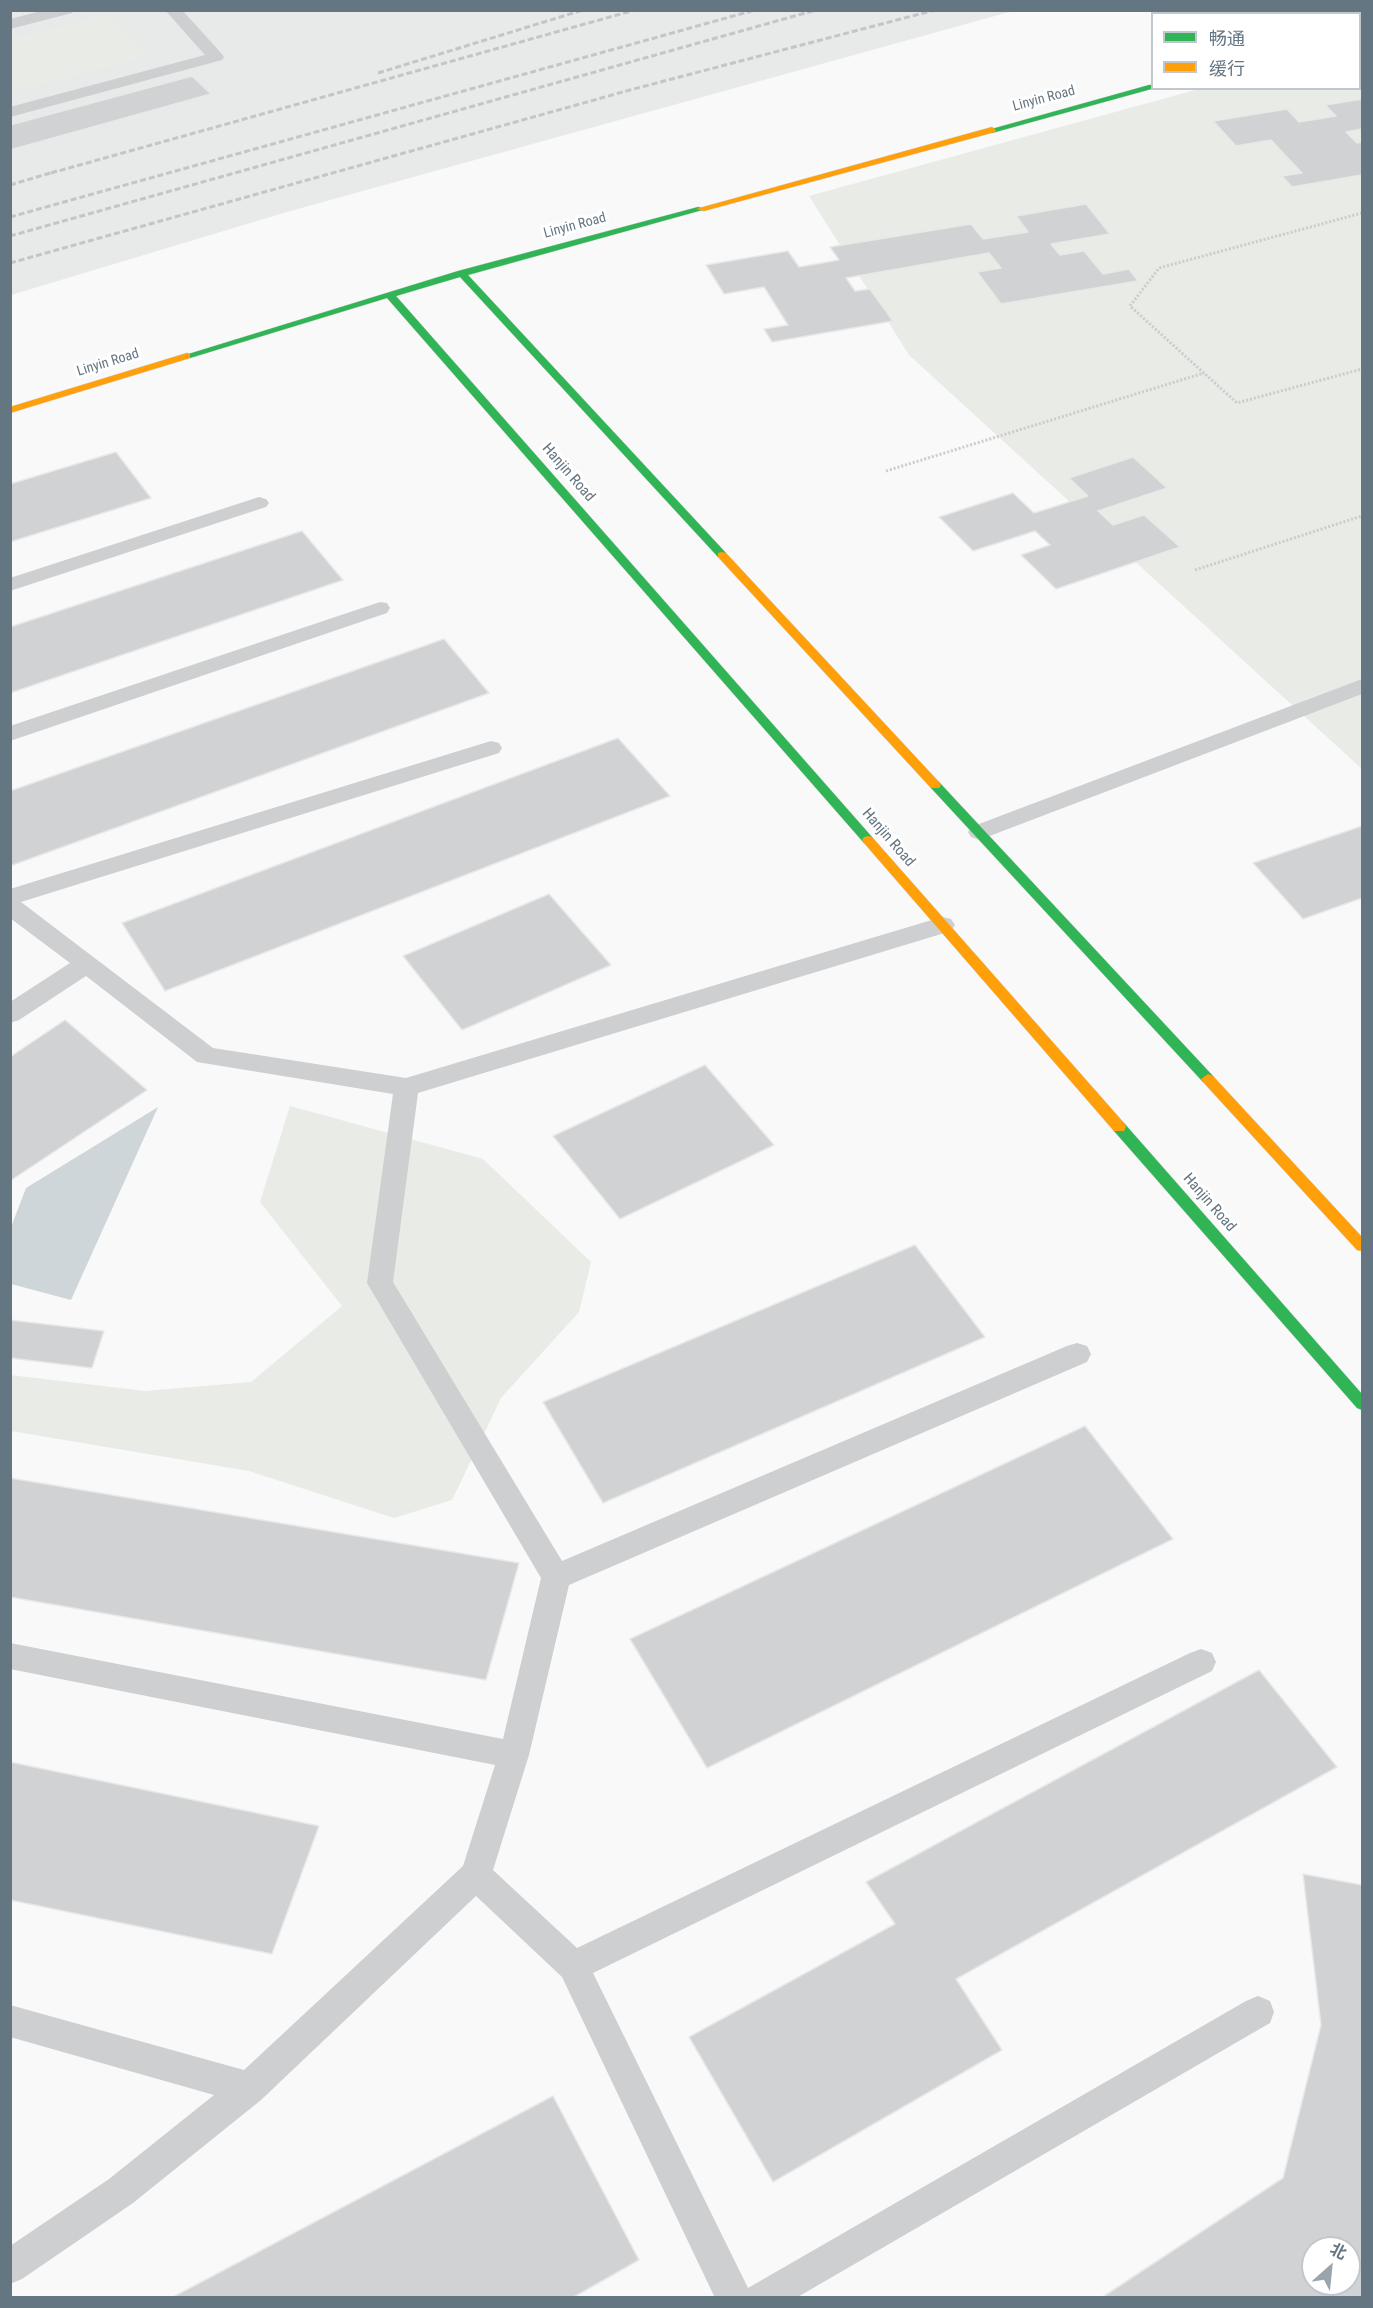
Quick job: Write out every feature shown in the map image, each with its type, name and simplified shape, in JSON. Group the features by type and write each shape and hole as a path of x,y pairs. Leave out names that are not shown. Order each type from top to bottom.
{"street":[{"name":"Linyin Road","path":"10,410 461,273 1151,87"},
{"path":"461,273 1362,1246"},
{"name":"Hanjin Road","path":"389,294 1362,1404"}],"lane":[{"path":"10,24 66,10"},
{"path":"10,112 216,57 173,10"},
{"path":"10,585 259,503"},
{"path":"10,734 381,608"},
{"path":"979,832 1362,686"},
{"path":"10,897 491,748"},
{"path":"10,905 206,1056 406,1086 943,925"},
{"path":"10,1014 86,964"},
{"path":"10,2267 121,2191 249,2088 476,1875 514,1755 556,1577 380,1283 406,1086"},
{"path":"556,1577 1077,1354"},
{"path":"10,1656 514,1755"},
{"path":"573,1966 1201,1662"},
{"path":"476,1875 573,1966 734,2298"},
{"path":"761,2298 1258,2012"},
{"path":"10,2021 249,2088"}],"path":[{"path":"1362,213 1159,268 1130,306 1237,403 1362,369"},
{"path":"885,471 1204,373"},
{"path":"1195,570 1362,516"}],"shaded area":[{"path":"11,11 1013,11 287,212 11,295"},
{"path":"108,14 150,56 11,93 11,39"},
{"path":"1361,44 1362,769 909,355 809,196 1195,90 1361,90"},
{"path":"290,1106 483,1159 591,1262 579,1312 501,1398 452,1500 394,1518 249,1471 11,1431 10,1375 145,1391 251,1382 342,1306 260,1202"},
{"path":"158,1107 71,1300 11,1284 11,1227 26,1188"}],"building":[{"path":"192,76 211,94 10,150 10,125"},
{"path":"1362,99 1362,129 1346,132 1357,143 1362,142 1362,175 1292,187 1282,176 1302,173 1271,140 1236,146 1213,121 1287,109 1299,122 1336,116 1325,105"},
{"path":"1086,204 1110,234 1051,244 1060,255 1084,251 1103,274 1129,269 1138,281 1001,304 977,272 1001,268 989,253 846,278 855,291 870,289 893,321 772,342 764,329 788,325 764,287 724,294 706,265 788,251 799,267 839,260 830,247 971,224 983,239 1028,232 1016,216"},
{"path":"116,452 151,498 10,542 10,484"},
{"path":"1133,457 1167,488 1098,511 1113,525 1144,515 1180,547 1056,589 1021,555 1050,545 1035,531 973,551 939,517 1013,493 1034,513 1088,496 1069,478"},
{"path":"302,531 343,580 10,693 10,627"},
{"path":"444,639 489,693 10,866 10,791"},
{"path":"618,738 670,796 165,991 122,923"},
{"path":"1362,826 1362,898 1303,919 1253,863"},
{"path":"549,894 611,965 462,1030 403,956"},
{"path":"65,1020 147,1090 10,1181 10,1057"},
{"path":"705,1065 774,1145 620,1219 553,1136"},
{"path":"915,1245 985,1337 603,1503 543,1402"},
{"path":"10,1320 104,1331 92,1368 10,1358"},
{"path":"1085,1426 1173,1539 707,1768 630,1639"},
{"path":"10,1478 519,1563 486,1680 10,1597"},
{"path":"1259,1670 1337,1767 956,1979 1002,2050 773,2182 689,2037 895,1924 866,1882"},
{"path":"10,1762 319,1826 272,1954 10,1900"},
{"path":"1303,1874 1362,1885 1362,2298 1101,2298 1283,2178 1321,2025"},
{"path":"553,2096 639,2260 572,2298 171,2298"}],"railway":[{"path":"378,73 583,10"},
{"path":"51,173 635,10"},
{"path":"10,217 755,10"},
{"path":"10,236 816,10"},
{"path":"10,263 630,90 935,10"},
{"path":"10,185 57,171"}],"traffic: fast":[{"path":"992,130 1151,87"},
{"path":"187,356 424,284 701,209"},
{"path":"461,273 722,555"},
{"path":"389,294 868,840"},
{"path":"935,785 1208,1079"},
{"path":"1119,1127 1362,1404"}],"traffic: slow":[{"path":"701,209 992,130"},
{"path":"10,410 187,356"},
{"path":"722,555 935,785"},
{"path":"868,840 1119,1127"},
{"path":"1208,1079 1362,1246"}]}
